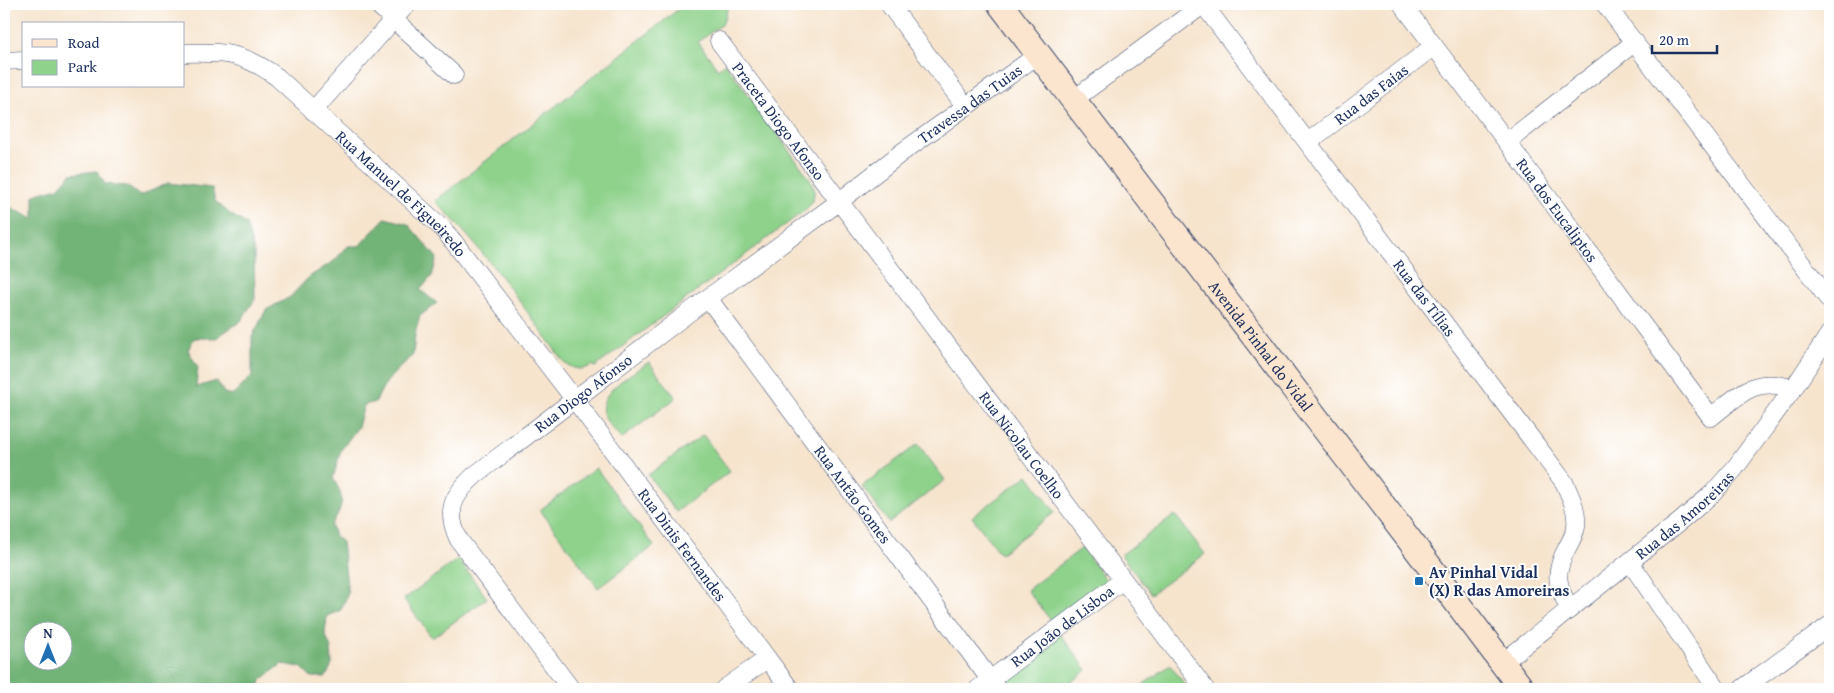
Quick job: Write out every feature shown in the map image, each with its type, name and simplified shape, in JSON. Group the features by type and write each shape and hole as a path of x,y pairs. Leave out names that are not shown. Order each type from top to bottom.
{"street":[{"path":"377,4 454,74"},
{"path":"313,111 407,4"},
{"path":"889,4 966,107"},
{"name":"Avenida Pinhal do Vidal","path":"1000,4 1522,689"},
{"path":"1074,100 1203,4"},
{"name":"Rua das Tílias","path":"1203,4 1564,482 1575,511 1576,527 1562,559 1558,581 1560,592 1570,609"},
{"name":"Rua dos Eucaliptos","path":"1402,4 1711,417 1746,391 1756,386 1769,383 1793,389"},
{"path":"1606,4 1830,301"},
{"name":"Praceta Diogo Afonso","path":"718,41 840,201"},
{"path":"1507,142 1635,42"},
{"name":"Rua das Faias","path":"1308,142 1434,46"},
{"name":"Rua Manuel de Figueiredo","path":"185,53 219,52 234,54 250,59 276,77 441,227 467,258 575,400"},
{"name":"Travessa das Tuias","path":"901,153 1039,54"},
{"path":"4,61 22,60"},
{"name":"Rua Diogo Afonso","path":"571,689 459,540 452,527 451,513 454,500 461,488 474,475 840,201 901,153"},
{"name":"Rua Nicolau Coelho","path":"840,201 1204,689"},
{"name":"Rua Antão Gomes","path":"708,298 988,686"},
{"name":"Rua das Amoreiras","path":"1502,663 1630,562 1713,493 1736,468 1793,389 1830,333"},
{"name":"Rua Dinis Fernandes","path":"575,400 790,689"},
{"path":"1630,562 1717,689"},
{"name":"Rua João de Lisboa","path":"988,686 1123,580"},
{"path":"1742,689 1830,624"},
{"path":"724,689 767,659"}],"green space":[{"path":"685,4 729,4 723,23 698,42 718,69 725,63 810,179 814,188 813,200 808,208 595,367 592,365 581,369 573,368 563,361 470,238 435,201"},
{"path":"97,171 105,184 127,186 140,196 168,183 212,188 215,201 230,214 246,224 254,252 255,299 241,321 216,338 194,338 188,350 198,368 196,387 217,381 224,393 233,395 252,376 252,337 266,310 290,297 309,277 334,261 348,246 359,246 385,218 408,224 437,258 432,276 420,290 437,303 420,316 415,334 413,355 387,382 376,402 364,405 358,427 341,450 333,478 340,491 341,507 331,525 335,536 342,542 348,593 341,610 327,616 325,634 331,648 332,664 326,677 311,677 301,667 282,664 261,680 259,689 4,689 4,201 15,210 34,219 34,195 58,188 71,174"},
{"path":"649,362 676,398 621,439 606,420 603,413 603,405 611,390"},
{"path":"703,435 730,471 676,512 648,475"},
{"path":"918,444 945,480 889,523 862,486"},
{"path":"596,468 654,546 598,588 540,510"},
{"path":"1028,475 1055,512 1000,554 972,517"},
{"path":"1175,515 1205,554 1151,594 1121,555"},
{"path":"1082,548 1110,585 1055,626 1027,590"},
{"path":"458,559 487,598 432,638 404,599"},
{"path":"1060,634 1087,670 1062,689 1014,689 1009,683 1008,676"},
{"path":"1170,665 1188,689 1137,689"}],"place":[{"name":"Av Pinhal Vidal (X) R das Amoreiras","path":"1419,581"}]}
